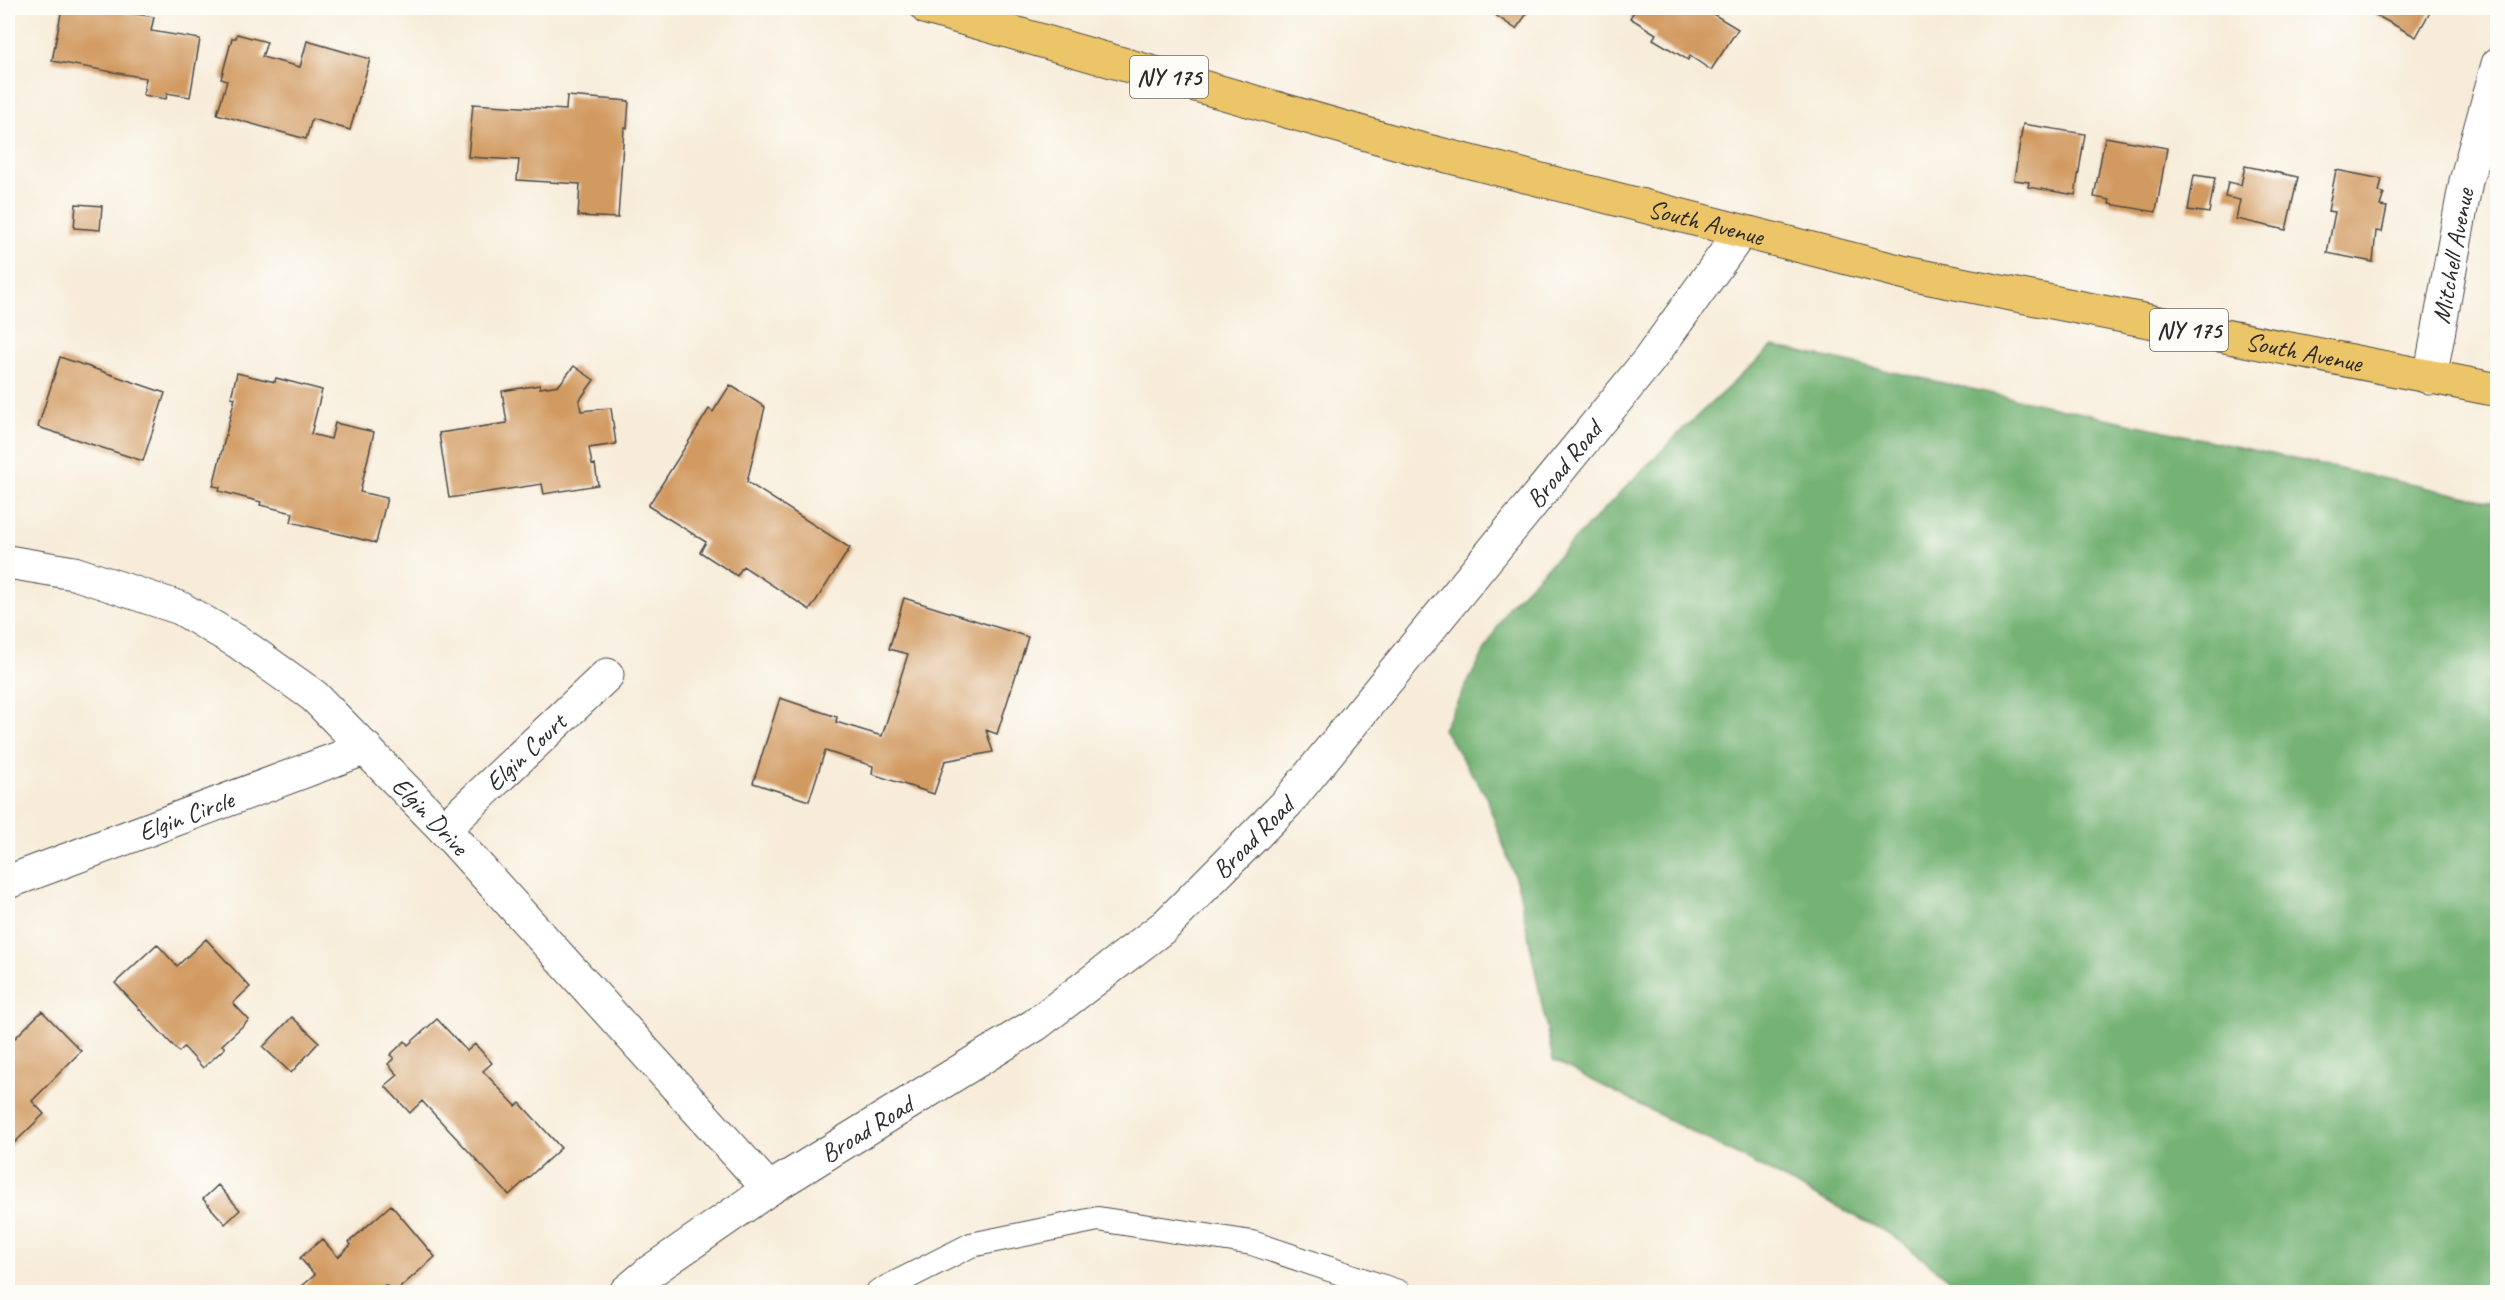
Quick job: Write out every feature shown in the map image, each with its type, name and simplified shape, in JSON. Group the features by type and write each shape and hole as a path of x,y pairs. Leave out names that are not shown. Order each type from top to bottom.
{"main road":[{"name":"South Avenue","path":"927,8 1412,147 1938,280 2498,390"}],"street":[{"name":"Mitchell Avenue","path":"2430,378 2466,181 2498,64"},
{"name":"Broad Road","path":"626,1293 651,1271 769,1189 1035,1025 1165,926 1286,804 1649,360 1741,232"},
{"name":"Elgin Drive","path":"8,562 74,573 180,608 238,642 314,696 444,829 769,1189"},
{"name":"Elgin Court","path":"444,829 607,675"},
{"name":"Elgin Circle","path":"8,882 366,748"}],"lane":[{"path":"878,1293 971,1245 1098,1219 1252,1243 1398,1293"}],"green space":[{"path":"1773,346 2497,503 2497,1292 1966,1292 1892,1235 1553,1060 1519,889 1485,794 1443,729 1508,607 1683,429"}],"building":[{"path":"62,8 102,8 154,17 151,31 200,39 190,97 167,93 166,99 143,95 146,78 52,61"},
{"path":"1485,8 1531,8 1516,29"},
{"path":"1636,8 1717,8 1713,14 1738,29 1711,70 1690,56 1688,60 1653,39 1656,34 1630,18"},
{"path":"2363,8 2432,8 2416,37"},
{"path":"237,34 267,42 262,57 300,67 307,41 370,59 350,130 312,119 306,139 217,114 227,81 221,79 232,38 236,38"},
{"path":"567,96 629,101 627,128 624,128 618,218 578,216 580,184 517,180 519,160 468,157 473,104 566,110"},
{"path":"2023,124 2085,134 2075,195 2028,187 2029,182 2014,180"},
{"path":"2105,137 2167,148 2156,212 2109,204 2110,200 2094,197"},
{"path":"2245,166 2298,177 2286,230 2236,219 2240,200 2225,197 2228,182 2241,185"},
{"path":"2336,170 2382,179 2379,192 2384,193 2380,206 2387,207 2382,232 2376,231 2373,262 2327,253 2335,212 2328,211"},
{"path":"2194,175 2215,178 2209,213 2188,210"},
{"path":"76,204 102,206 100,230 74,228"},
{"path":"60,357 165,393 143,461 38,427"},
{"path":"574,366 594,380 579,401 581,411 611,408 616,444 589,448 592,465 595,464 598,485 544,494 542,484 449,498 439,433 507,423 502,391 540,385 540,388 559,385"},
{"path":"237,373 275,382 276,378 322,390 311,434 331,439 335,423 374,432 360,492 387,498 376,543 291,522 293,513 260,505 261,502 219,491 220,487 213,486 235,398 231,397"},
{"path":"730,385 765,407 747,482 850,548 810,610 743,566 737,576 700,552 706,542 648,506 709,409 713,412"},
{"path":"904,598 1028,637 997,734 986,730 993,752 945,761 934,794 872,774 873,766 825,751 809,801 753,783 780,698 837,717 836,722 882,736 908,654 889,649"},
{"path":"206,939 250,987 233,1003 249,1020 222,1045 225,1048 203,1068 184,1047 179,1052 115,983 157,944 177,966"},
{"path":"42,1011 81,1051 32,1101 44,1114 10,1147 8,1144 8,1039 11,1042"},
{"path":"292,1017 319,1042 291,1073 263,1047"},
{"path":"437,1019 467,1051 475,1044 492,1063 483,1071 516,1106 520,1103 561,1148 509,1195 422,1101 410,1113 385,1086 398,1075 388,1064 394,1058 390,1055 405,1041 408,1045"},
{"path":"218,1185 240,1210 225,1224 203,1199"},
{"path":"391,1205 435,1257 395,1292 385,1285 377,1292 295,1292 315,1275 300,1258 322,1239 338,1257 351,1245 349,1242"}]}
